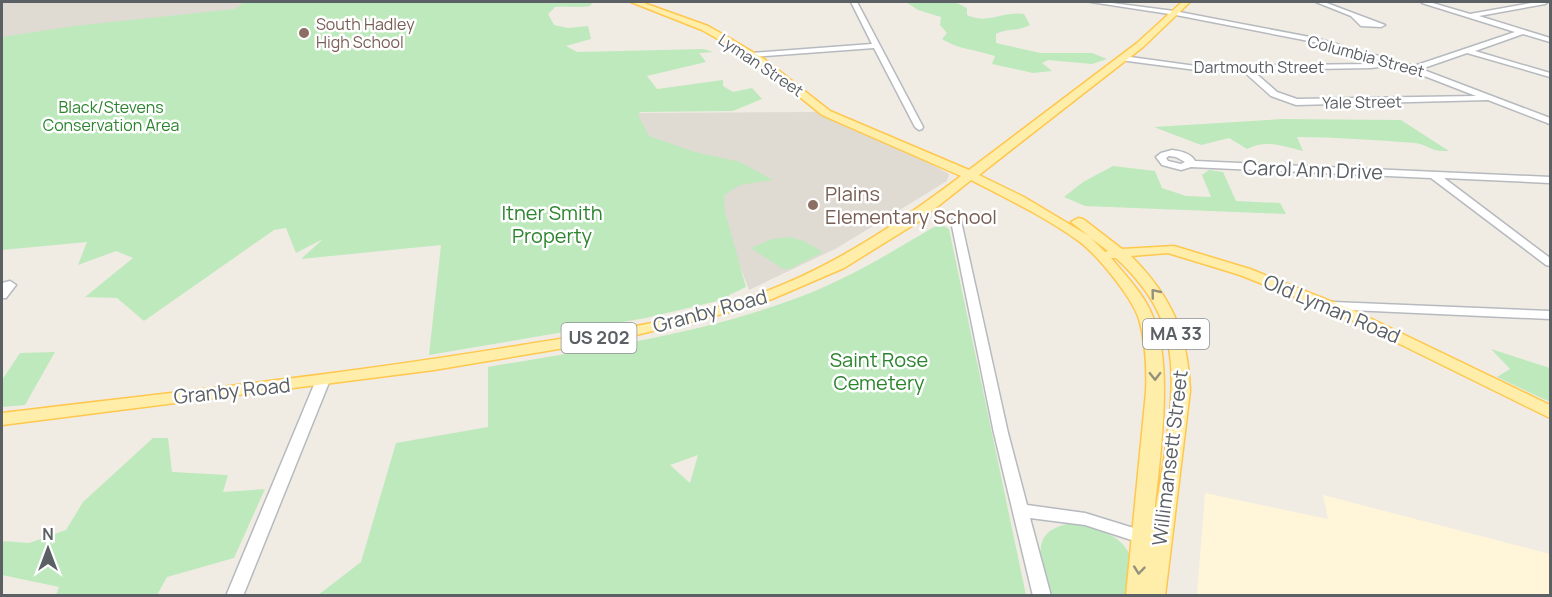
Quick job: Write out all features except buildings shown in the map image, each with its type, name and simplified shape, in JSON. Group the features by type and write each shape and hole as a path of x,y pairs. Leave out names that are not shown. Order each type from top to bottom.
{"main road":[{"name":"Lyman Street","path":"635,2 710,31 752,55 819,105 825,113 975,174"},
{"name":"Granby Road","path":"2,419 323,380 601,338 748,303 802,282 848,260 898,230 975,174 1123,58 1186,2"},
{"name":"Willimansett Street","path":"975,174 1065,214 1119,252 1164,304 1178,339 1183,365 1172,477 1157,564 1154,596"},
{"name":"Willimansett Street","path":"975,174 1086,240 1102,255 1134,296 1146,317 1152,341 1155,392 1137,596"},
{"name":"Old Lyman Road","path":"1102,255 1159,249 1185,253 1333,306 1551,412"}],"street":[{"path":"854,2 875,46 920,127"},
{"name":"Columbia Street","path":"1094,2 1315,40 1416,68 1551,121"},
{"path":"1319,2 1353,15"},
{"path":"1424,2 1551,40"},
{"path":"1468,16 1545,2"},
{"path":"1416,68 1521,32"},
{"path":"752,55 875,46"},
{"path":"1468,51 1551,75"},
{"name":"Dartmouth Street","path":"1123,58 1185,68 1371,66 1396,62"},
{"name":"Yale Street","path":"1245,68 1278,97 1296,102 1490,98"},
{"name":"Carol Ann Drive","path":"1190,164 1551,180"},
{"path":"1435,176 1551,263"},
{"path":"956,221 998,421 1042,596"},
{"path":"2,286 10,285 2,295"},
{"path":"1333,306 1551,315"},
{"path":"234,596 323,380"},
{"path":"1020,510 1085,519 1162,543"}],"shaded area":[{"path":"2,2 319,2 2,39"},
{"name":"Plains Elementary School","path":"816,112 918,157 949,174 947,181 837,248 749,290 712,192 636,132 637,113"},
{"path":"1205,493 1328,519 1323,495 1550,554 1550,595 1197,595"}],"green space":[{"path":"244,2 592,3 586,7 555,7 548,14 554,25 568,28 588,26 591,39 566,46 577,52 704,49 713,52 699,53 706,62 647,76 657,89 723,80 723,86 733,92 752,88 762,99 733,111 640,112 638,115 649,136 695,152 740,162 773,180 740,185 724,195 725,212 746,287 729,295 730,298 646,318 429,355 441,245 301,259 323,239 296,253 286,228 274,230 144,321 117,298 85,297 133,258 116,251 78,265 87,242 2,250 2,37 74,26 235,9"},
{"path":"906,2 955,2 967,8 967,15 982,19 1024,14 1030,25 996,34 996,43 1040,53 1092,53 1107,59 1092,64 1048,60 1042,63 1052,71 1033,73 992,64 995,56 961,47 942,39 947,33 940,25 941,17 918,10"},
{"path":"1282,119 1401,120 1449,151 1414,143 1312,137 1297,137 1303,151 1267,144 1247,149 1229,138 1201,145 1154,127"},
{"path":"1113,166 1155,171 1162,188 1186,196 1211,197 1202,175 1209,170 1223,172 1236,201 1280,203 1286,214 1085,206 1064,197 1083,182"},
{"name":"Saint Rose Cemetery","path":"944,226 949,229 1026,595 318,595 361,562 396,443 488,427 488,367 644,340 760,311 833,283 934,227","holes":["698,455 690,483 670,465"]},
{"path":"789,237 804,241 823,252 790,269 783,269 751,248 772,239"},
{"path":"1491,349 1550,368 1550,402 1497,377 1510,369"},
{"path":"55,352 25,405 2,407 2,380 20,353"},
{"path":"153,438 168,438 172,472 228,475 223,492 265,489 234,558 167,577 157,595 56,595 59,587 2,575 2,541 29,543 66,530 83,502"},
{"path":"1067,524 1099,530 1109,534 1125,547 1133,567 1129,595 1052,595 1042,562 1042,543 1046,535"}],"place":[{"name":"South Hadley High School","path":"304,33"},
{"name":"Plains Elementary School","path":"813,205"}],"park label":[{"name":"Black/Stevens Conservation Area","path":"111,116"},
{"name":"Itner Smith Property","path":"552,224"}]}
